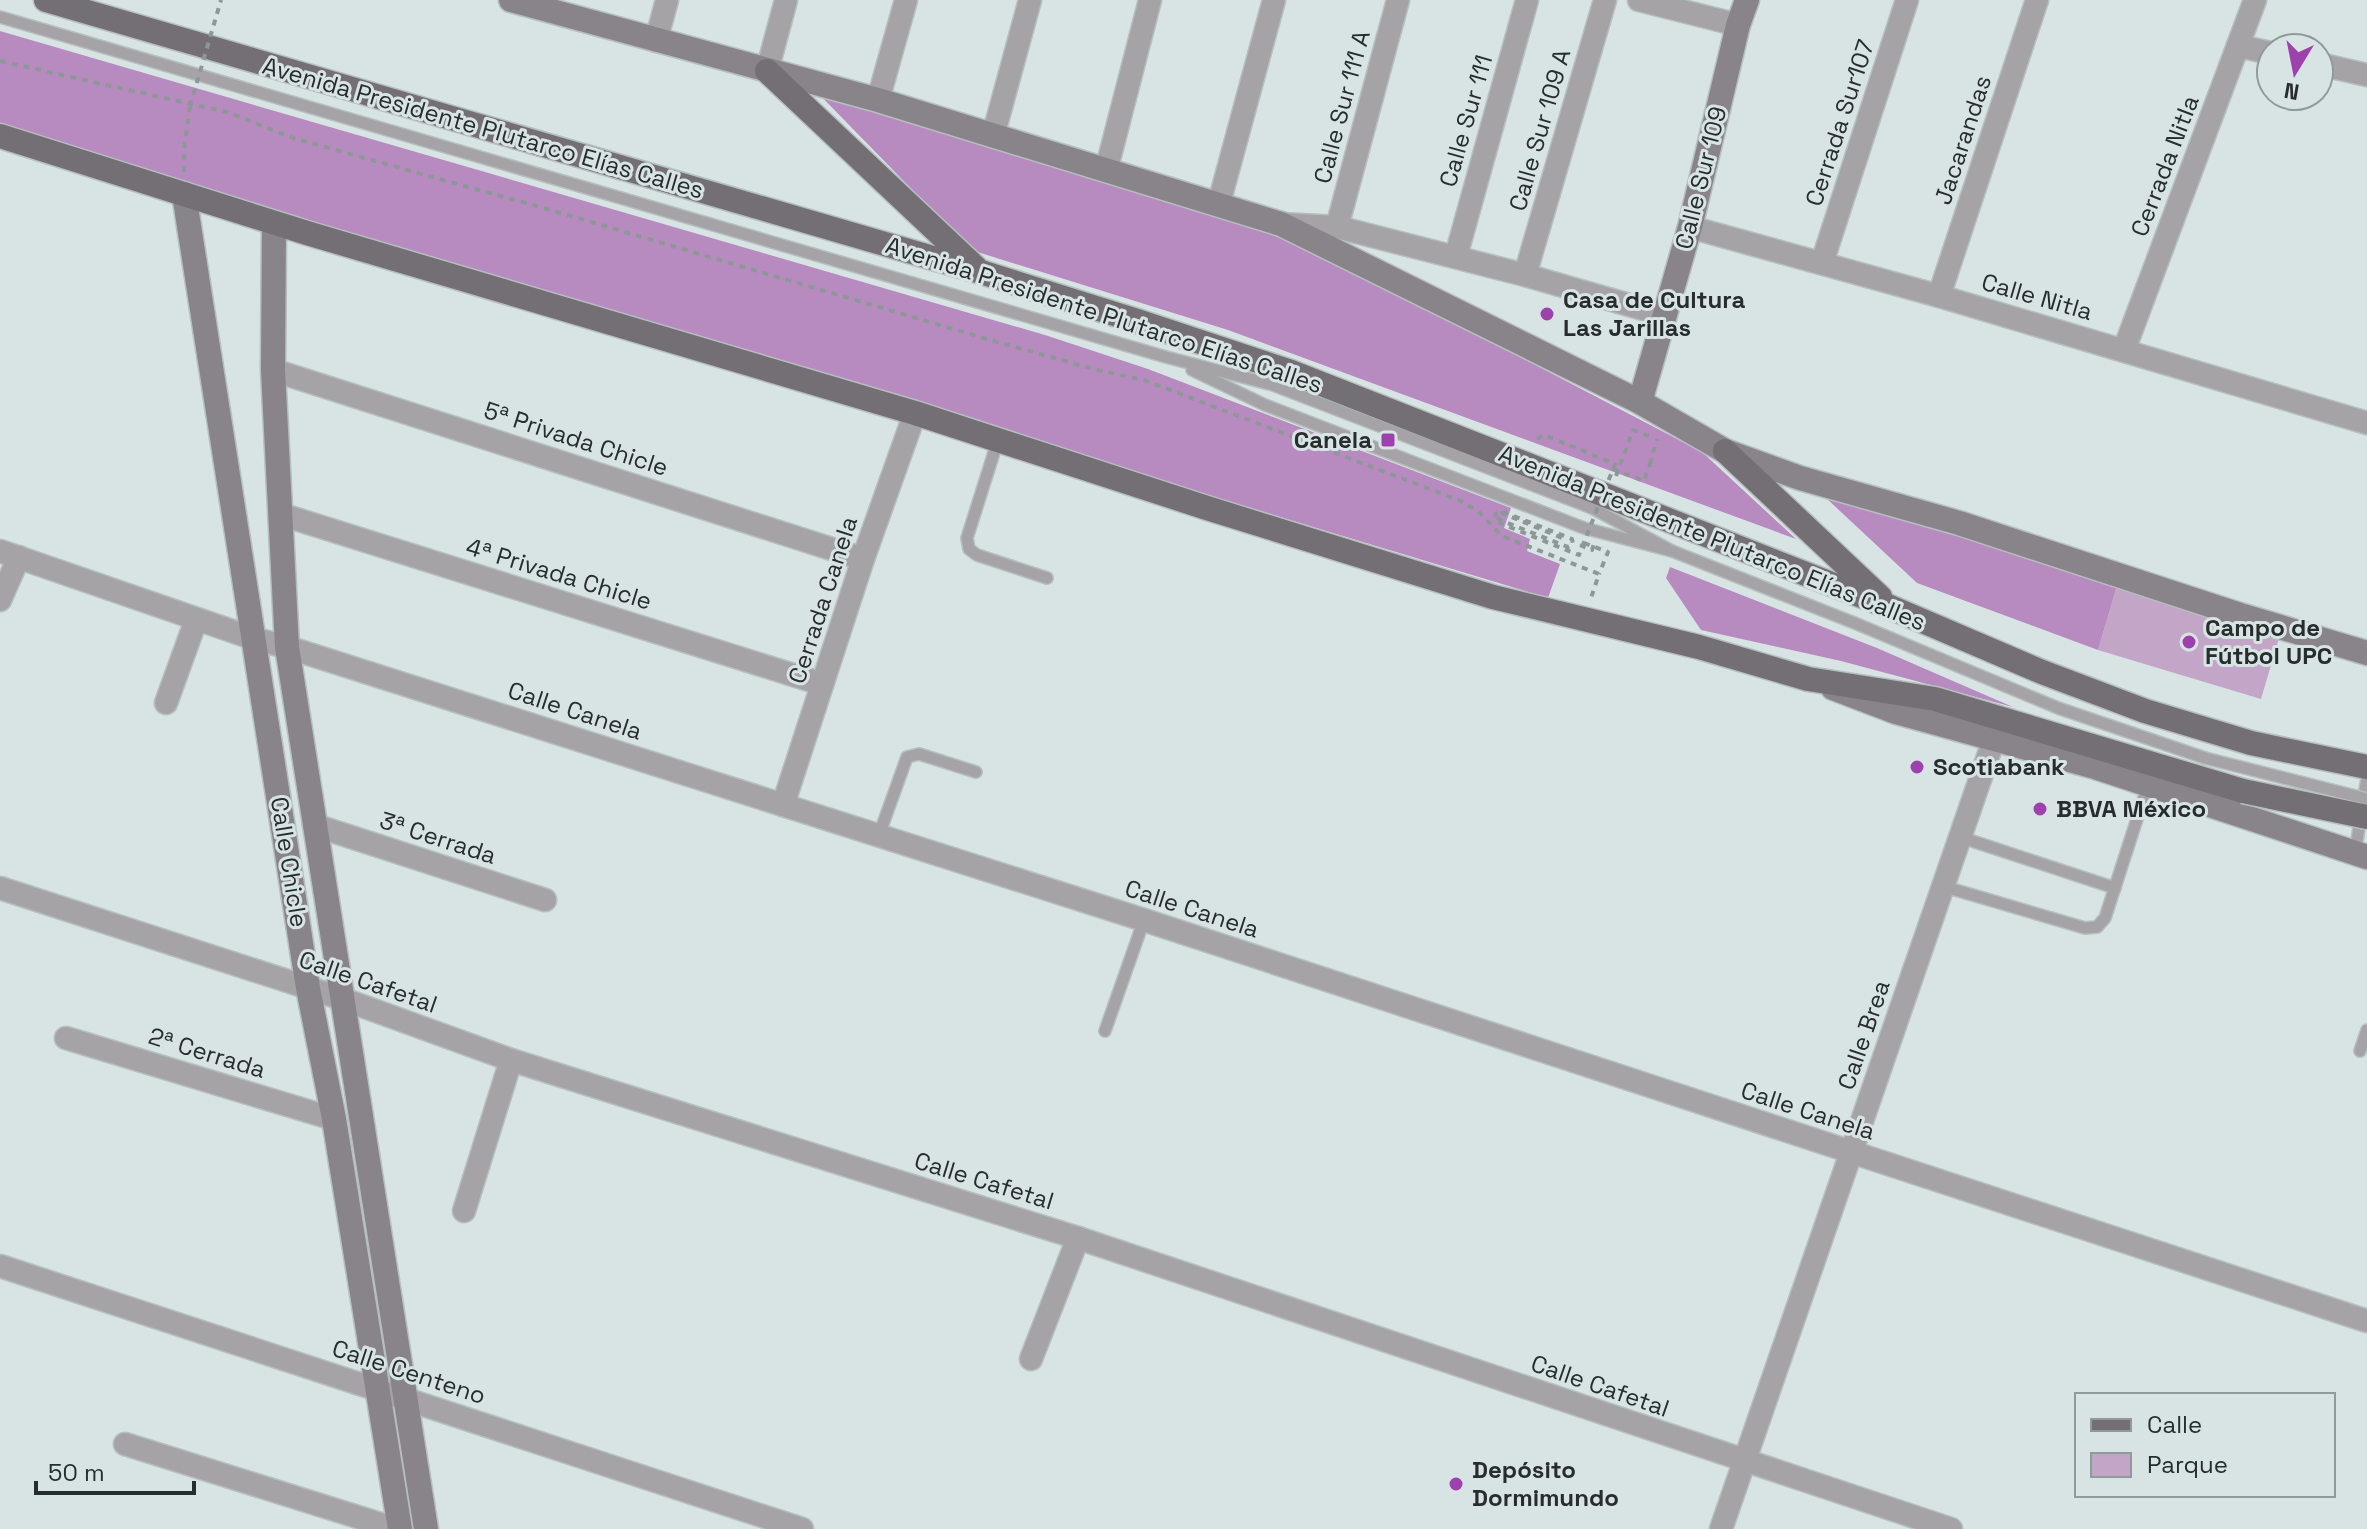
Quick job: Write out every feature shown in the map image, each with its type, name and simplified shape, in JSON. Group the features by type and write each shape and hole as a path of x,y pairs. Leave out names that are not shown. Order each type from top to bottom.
{"main road":[{"name":"Avenida Presidente Plutarco Elías Calles","path":"46,0 981,272 1137,321 1291,372 1890,607 2042,672 2145,711 2251,743 2367,767"},
{"path":"767,71 981,272"},
{"path":"0,136 274,223 915,413 1493,597 1699,647 1808,679 1935,699 2243,791 2367,817"},
{"path":"1725,451 1890,607"}],"street":[{"path":"511,0 543,4 656,41 878,100 1281,224 1640,402 1725,451 1800,478 1959,523 2367,653"},
{"path":"656,41 667,0"},
{"path":"767,71 786,0"},
{"path":"878,100 906,0"},
{"path":"993,136 1030,0"},
{"path":"1106,171 1150,0"},
{"path":"1219,203 1274,0"},
{"name":"Calle Sur 111 A","path":"1337,227 1398,0"},
{"name":"Calle Sur 111","path":"1456,256 1527,0"},
{"name":"Calle Sur 109 A","path":"1525,275 1605,0"},
{"path":"1641,0 1738,25"},
{"name":"Calle Sur 109","path":"1640,402 1690,227 1738,25 1747,0"},
{"name":"Cerrada Sur107","path":"1822,263 1907,0"},
{"name":"Jacarandas","path":"1939,296 2037,0"},
{"name":"Cerrada Nitla","path":"2124,350 2255,0"},
{"path":"2238,46 2255,50"},
{"path":"2335,68 2367,75"},
{"name":"Calle Chicle","path":"184,194 308,988 334,1119 398,1529"},
{"name":"Calle Chicle","path":"274,223 273,370 287,647 426,1529"},
{"path":"1281,224 1337,227 1456,256 1664,315"},
{"name":"Calle Nitla","path":"1690,227 1939,296 2367,423"},
{"name":"5ª Privada Chicle","path":"273,370 863,559"},
{"name":"Cerrada Canela","path":"783,805 863,559 915,413"},
{"name":"4ª Privada Chicle","path":"280,514 822,684"},
{"path":"0,600 9,554"},
{"name":"Calle Canela","path":"9,554 196,620 1144,920 2367,1321"},
{"path":"166,703 196,620"},
{"path":"1808,679 1896,712 2095,767 2361,855"},
{"name":"Calle Brea","path":"1721,1529 1994,739"},
{"name":"3ª Cerrada","path":"314,825 545,900"},
{"name":"Calle Cafetal","path":"0,888 343,999 511,1060 1078,1238 1951,1529"},
{"name":"2ª Cerrada","path":"66,1038 334,1119"},
{"path":"464,1211 511,1060"},
{"path":"1031,1359 1078,1238"},
{"name":"Calle Centeno","path":"0,1266 802,1529"},
{"path":"125,1444 398,1529"}],"lane":[{"path":"0,17 1166,357 1273,385 1592,508 1672,551 2058,708 2205,758 2367,799"},
{"path":"1166,357 1265,405 1584,528 1672,551"},
{"path":"998,440 967,538 969,549 977,555 1047,578"},
{"path":"879,835 907,757 919,754 976,772"},
{"path":"2361,855 2367,778"},
{"path":"1942,886 2091,929 2102,923 2148,785"},
{"path":"1960,837 2115,888"},
{"path":"1105,1031 1144,920"},
{"path":"2360,1051 2367,1030"}],"path":[{"path":"184,149 190,106 221,0"},
{"path":"0,61 227,112 293,138 554,211 987,339 1144,380 1461,501 1478,511 1502,536 1599,574"},
{"path":"1613,469 1644,481 1664,415"},
{"path":"1616,477 1633,430 1657,439"},
{"path":"1537,439 1547,436 1615,464 1579,555 1497,522 1495,514 1501,511 1572,539 1573,544 1568,547 1500,520 1497,516 1502,513 1567,540"},
{"path":"1583,619 1608,552 1584,543"}],"green space":[{"name":"Campo de Fútbol UPC","path":"2117,586 2280,635 2261,699 2098,650"}],"shaded area":[{"path":"0,31 1045,335 1148,369 1511,508 1504,528 1530,539 1527,551 1560,564 1548,598 731,351 0,125"},
{"path":"812,87 1281,232 1702,452 1796,539 1228,330 971,250"},
{"path":"1810,483 2117,586 2098,650 1917,583"},
{"path":"1670,567 1877,648 2013,707 1841,661 1701,630 1666,578"}],"place":[{"name":"Casa de Cultura Las Jarillas","path":"1547,314"},
{"name":"Canela","path":"1388,440"},
{"name":"Campo de Fútbol UPC","path":"2189,642"},
{"name":"Scotiabank","path":"1917,767"},
{"name":"BBVA México","path":"2040,809"},
{"name":"Depósito Dormimundo","path":"1456,1484"}]}
